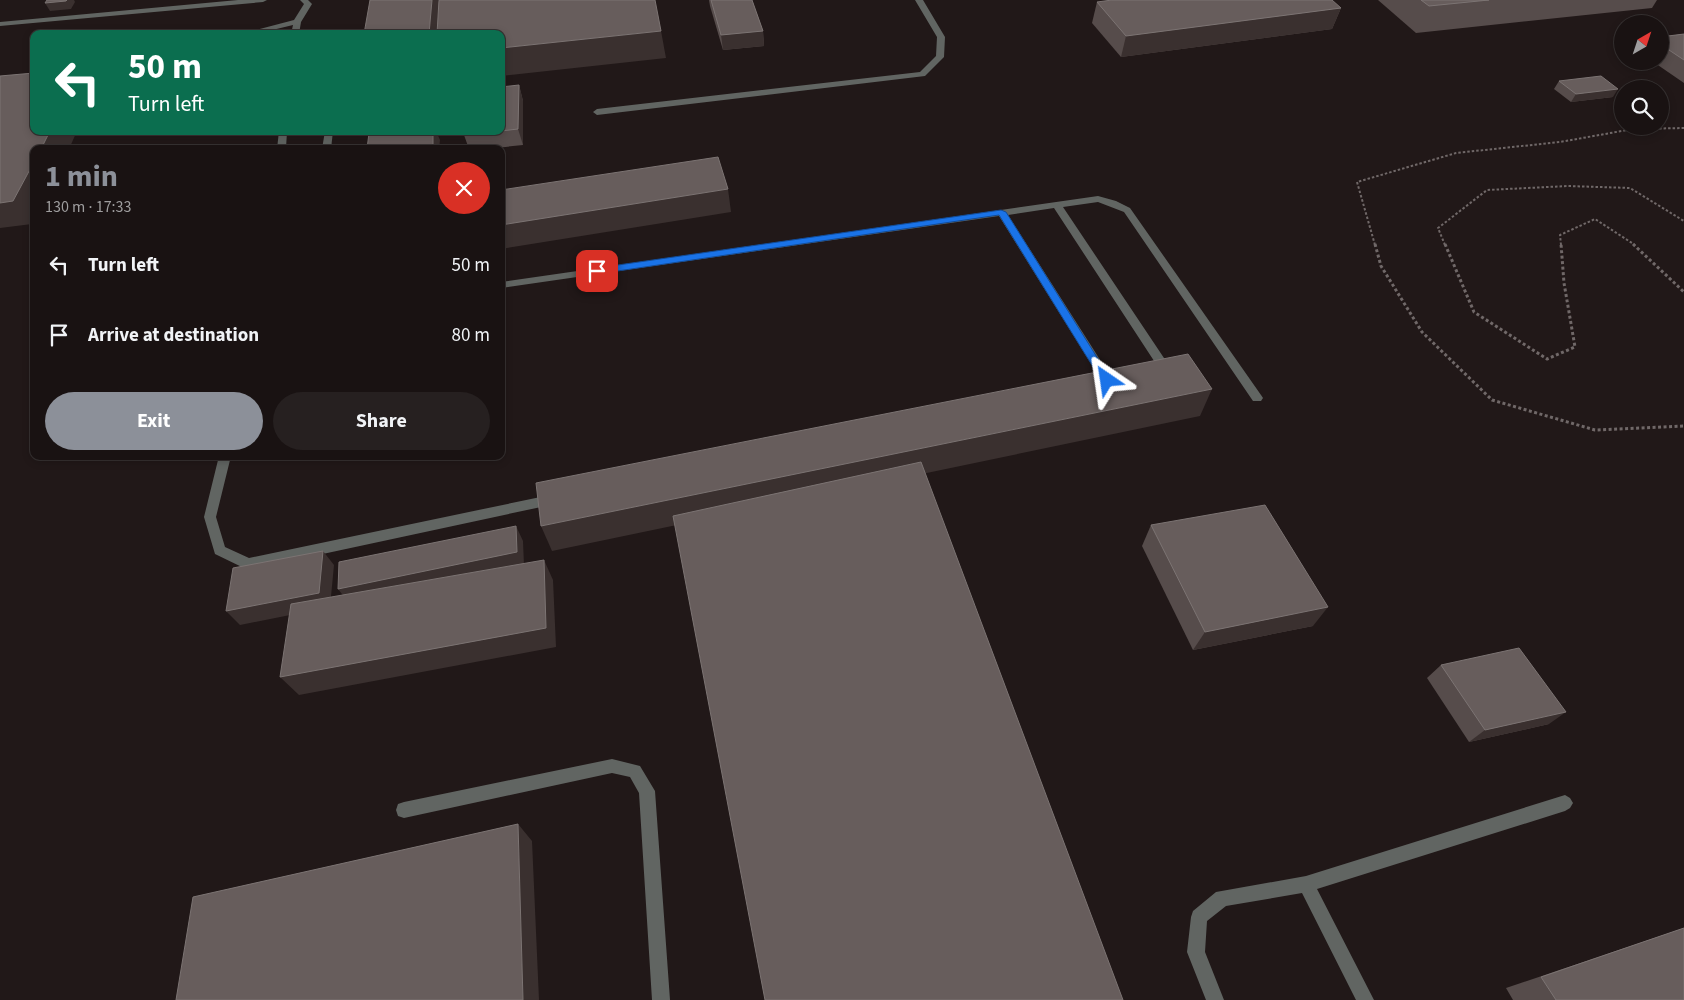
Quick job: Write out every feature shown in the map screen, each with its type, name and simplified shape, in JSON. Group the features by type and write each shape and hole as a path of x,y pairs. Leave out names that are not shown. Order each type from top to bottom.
{"lane":[{"path":"0,24 263,0"},
{"path":"296,30 297,22 308,4 304,0"},
{"path":"597,112 922,74 940,57 941,36 918,0"},
{"path":"262,30 297,22"},
{"path":"505,284 1098,199 1113,203 1127,210 1257,398"},
{"path":"1056,204 1162,364"},
{"path":"1001,212 1107,380"},
{"path":"225,460 210,517 220,550 248,564 570,496"},
{"path":"404,810 612,766 636,771 647,791 661,1000"},
{"path":"1215,1000 1196,952 1199,917 1222,898 1306,884 1565,803"},
{"path":"1306,884 1365,1000"}],"path":[{"path":"1684,128 1634,129 1560,142 1456,153 1357,182 1381,266 1422,332 1492,400 1595,430 1684,426"},
{"path":"1684,221 1630,188 1568,186 1487,190 1438,228 1474,312 1547,359 1575,347 1564,283 1560,236 1595,219 1635,245 1684,292"}],"building":[{"path":"47,0 67,0 45,3"},
{"path":"370,0 432,0 429,30 365,30"},
{"path":"439,0 655,0 661,31 505,48 505,30 437,30"},
{"path":"711,0 752,0 763,31 721,35"},
{"path":"1112,0 1332,0 1341,8 1126,36 1097,2"},
{"path":"1421,0 1489,0 1429,6"},
{"path":"1684,34 1684,60 1669,50 1669,36"},
{"path":"30,73 30,135 48,135 43,145 30,145 30,169 13,201 0,203 0,76"},
{"path":"1601,76 1614,86 1614,89 1576,94 1559,81"},
{"path":"519,85 518,129 505,131 505,87"},
{"path":"369,135 433,135 433,145 368,145"},
{"path":"718,157 728,189 505,224 505,189"},
{"path":"1188,354 1212,389 541,526 536,483"},
{"path":"921,462 1123,1000 765,1000 673,516"},
{"path":"1265,505 1328,607 1205,632 1151,525"},
{"path":"516,526 517,552 338,589 339,562"},
{"path":"323,551 319,593 226,611 233,568"},
{"path":"544,560 546,628 280,677 291,604"},
{"path":"1519,648 1566,712 1485,730 1441,665"},
{"path":"518,824 523,1000 176,1000 193,897"},
{"path":"1684,928 1684,1000 1556,1000 1541,977"}],"route":[{"path":"597,271 1001,212 1107,380"}]}
